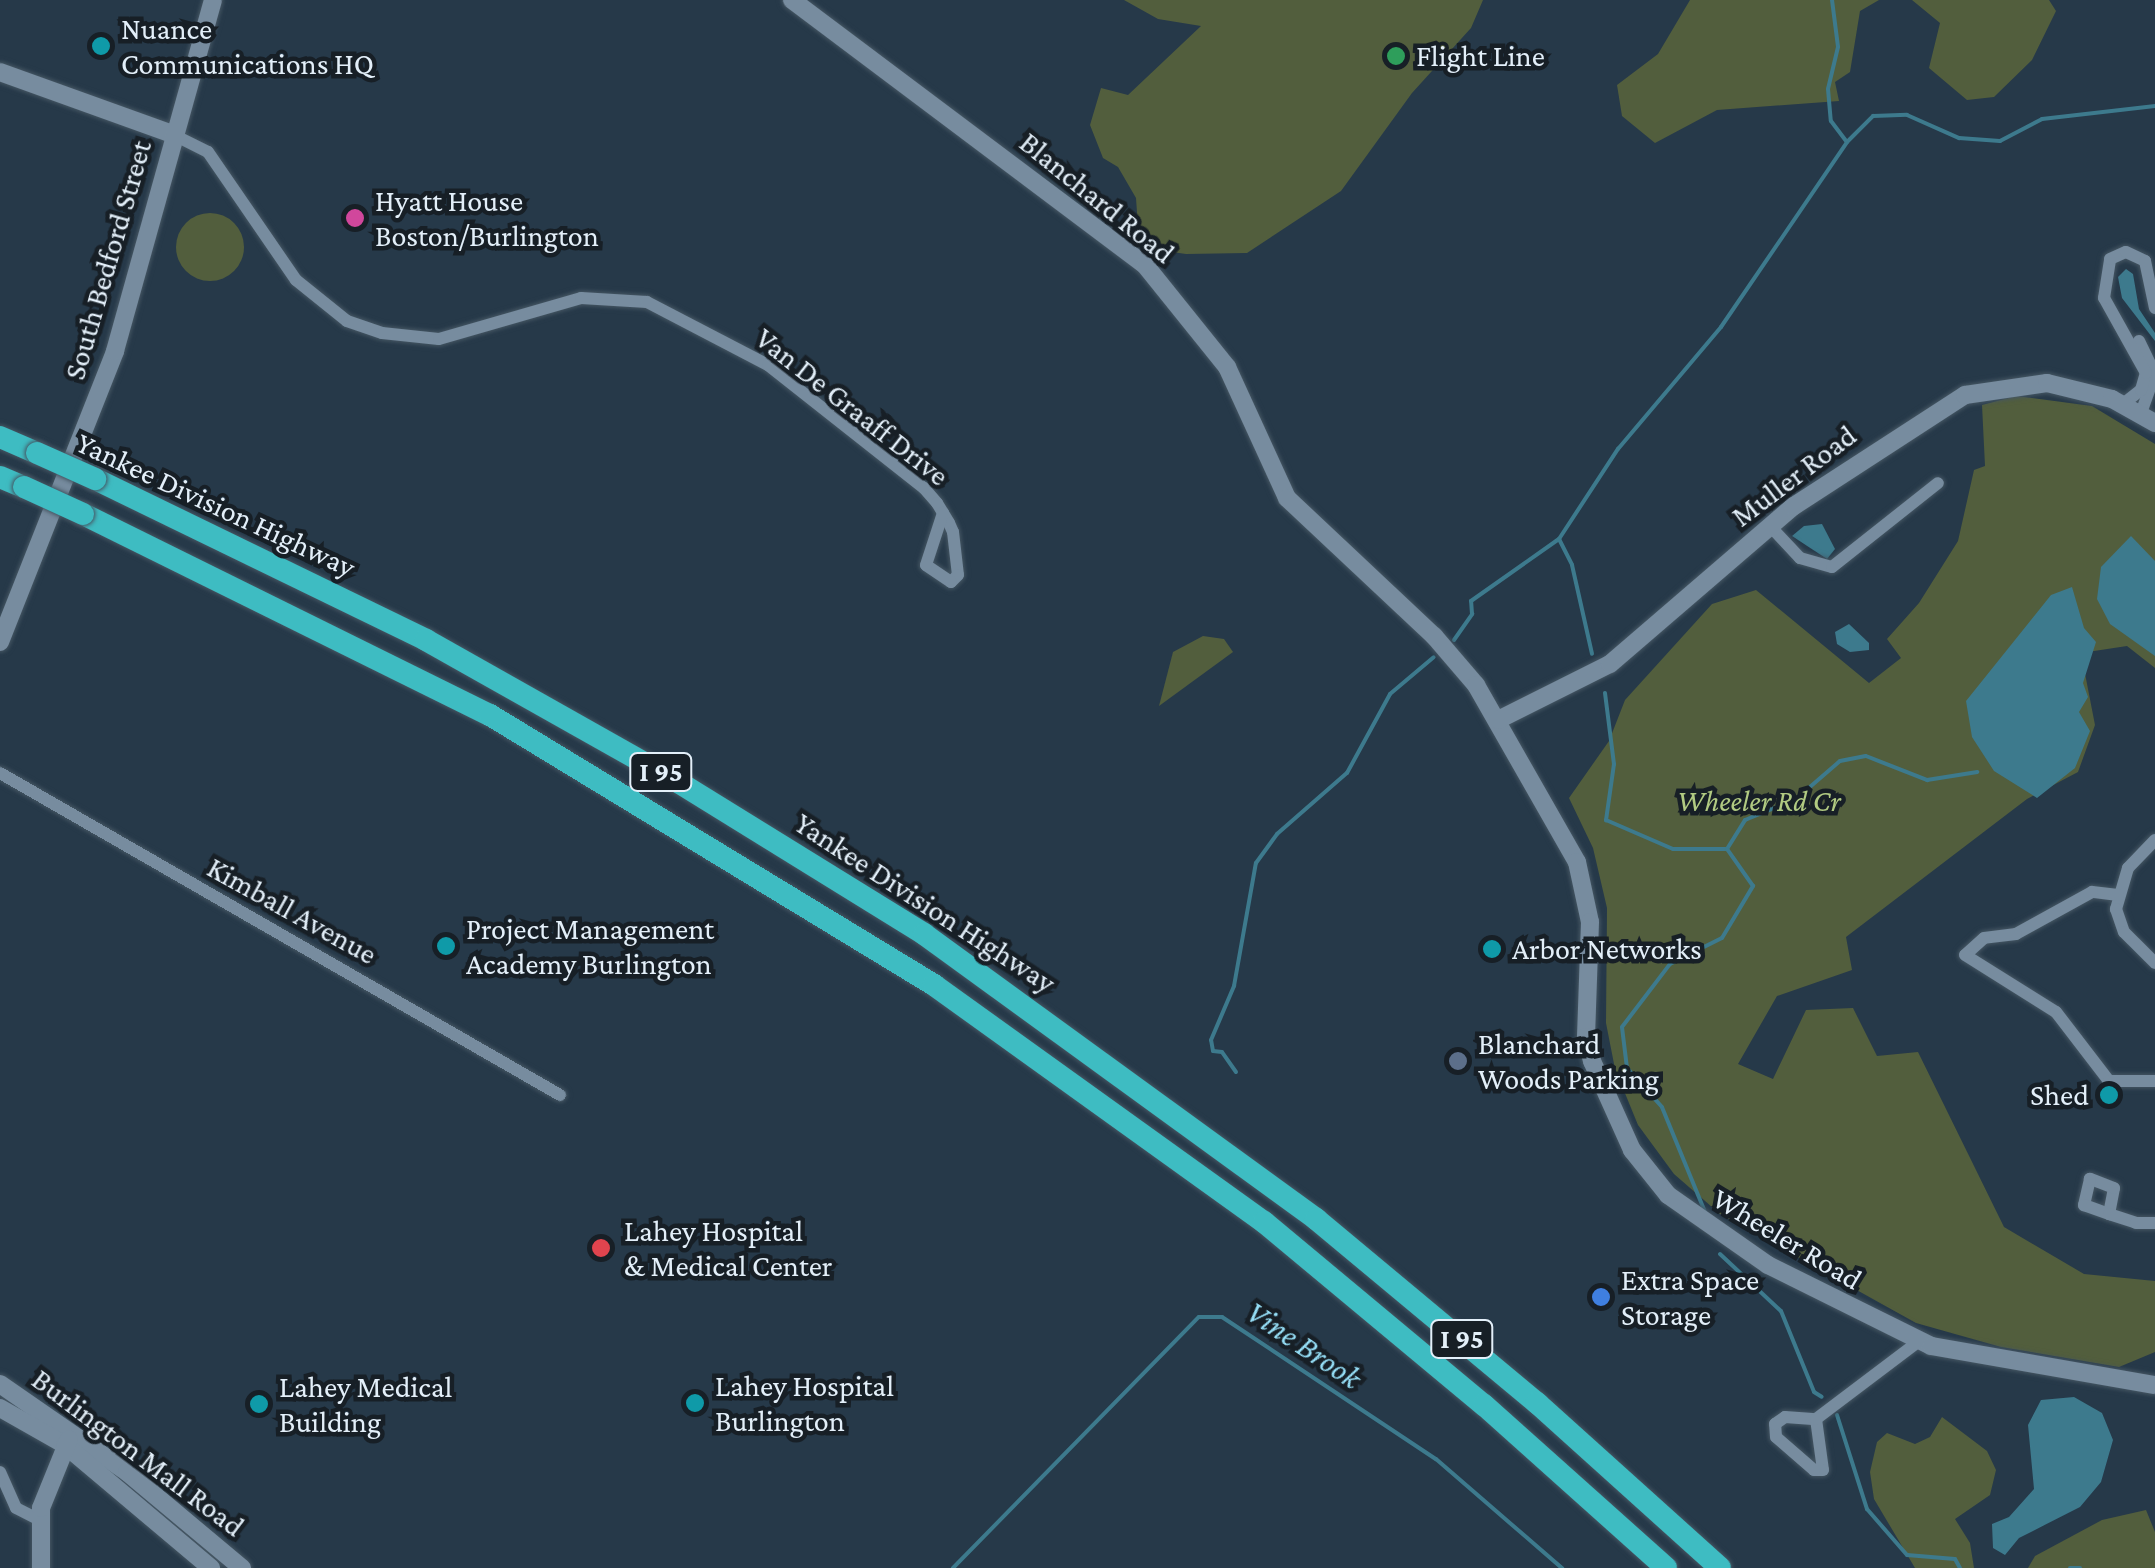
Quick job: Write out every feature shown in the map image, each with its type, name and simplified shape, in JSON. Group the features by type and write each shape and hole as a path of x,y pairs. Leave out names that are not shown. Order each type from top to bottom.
{"highway":[{"name":"Yankee Division Highway","path":"0,437 95,479 529,697 812,862 967,963 1316,1219 1537,1403 1720,1568"},
{"name":"I 95","path":"0,477 490,715 934,984 1264,1222 1666,1568"}],"main road":[{"name":"South Bedford Street","path":"0,642 110,364 213,0"},
{"name":"Blanchard Road","path":"792,0 1145,265 1227,367 1287,498 1447,650 1498,720"},
{"path":"0,72 172,134"},
{"name":"Muller Road","path":"1498,720 1610,664 1770,526 1905,429 1975,391 2047,383 2124,404 2148,418"},
{"name":"Wheeler Road","path":"1498,720 1583,880 1590,922 1586,1037 1602,1091 1632,1150 1668,1195 1724,1239 1919,1342 2155,1386"},
{"name":"Burlington Mall Road","path":"0,1384 242,1568"},
{"name":"Burlington Mall Road","path":"0,1408 69,1438 211,1568"},
{"path":"41,1568 41,1521 69,1438"}],"street":[{"name":"Van De Graaff Drive","path":"172,134 212,156 296,280 348,321 382,333 439,340 581,298 647,302 768,365 924,488 943,513 957,550 958,574 951,582 926,564 943,513"},
{"path":"2124,404 2141,390 2146,377 2102,288 2104,268 2117,254 2132,253 2144,262 2155,308"},
{"path":"2122,328 2154,366 2148,418"},
{"path":"1770,526 1800,558 1832,567 1938,483"},
{"name":"Kimball Avenue","path":"0,773 560,1095"},
{"path":"2155,840 2128,868 2118,895 2124,932 2155,963"},
{"path":"2118,895 2092,892 2016,934 1984,938 1965,955 2056,1012 2110,1081 2155,1081"},
{"path":"2109,1214 2155,1223"},
{"path":"1816,1419 1823,1470 1814,1470 1776,1436 1774,1424 1786,1417 1816,1419 1919,1342"},
{"path":"0,1472 16,1508 41,1521"}],"green space":[{"path":"1124,0 1483,0 1471,28 1412,93 1341,191 1247,253 1186,254 1172,252 1138,227 1136,198 1118,167 1103,158 1090,125 1101,88 1128,95 1201,26 1158,19"},
{"path":"1690,0 1879,0 1860,11 1850,72 1835,82 1839,101 1717,110 1655,143 1622,116 1617,85 1658,54"},
{"path":"1912,0 2049,0 2056,11 2032,60 1994,97 1967,100 1929,68 1940,23"},
{"path":"210,213 234,223 244,247 234,271 210,281 186,271 176,247 186,223"},
{"name":"Wheeler Rd Cr","path":"2016,396 2092,406 2155,444 2155,668 2127,646 2081,653 2095,725 2078,772 2027,799 1846,937 1852,970 1777,996 1738,1064 1773,1079 1806,1010 1853,1008 1877,1056 1918,1052 2004,1227 2084,1274 2155,1281 2155,1352 2119,1367 2001,1347 1916,1323 1720,1214 1674,1174 1638,1125 1615,1069 1606,1023 1607,908 1593,848 1569,798 1609,741 1625,700 1712,604 1756,590 1869,683 1901,658 1887,639 1919,603 1958,541 1974,470 1985,466 1982,405"},
{"path":"1203,636 1224,639 1233,652 1159,706 1173,652"},
{"path":"1942,1417 1987,1451 1996,1470 1990,1495 1955,1519 1970,1543 1974,1568 1915,1568 1874,1499 1870,1472 1877,1442 1887,1433 1915,1444 1930,1437"},
{"path":"2146,1510 2155,1532 2155,1568 2028,1568 2035,1556 2102,1520"}],"water":[{"path":"2126,269 2133,274 2139,309 2155,333 2155,341 2122,298 2118,277"},
{"path":"1822,524 1835,549 1827,559 1792,536 1804,526"},
{"path":"2131,536 2155,561 2155,656 2110,624 2097,599 2101,567"},
{"path":"2072,587 2084,628 2096,642 2083,683 2088,697 2079,712 2090,731 2075,768 2037,798 1994,771 1972,737 1966,701 2051,595"},
{"path":"1849,624 1869,643 1869,650 1850,652 1837,644 1835,632"},
{"path":"2074,1397 2102,1413 2113,1440 2101,1482 2080,1507 2019,1538 2005,1555 1993,1548 1992,1524 2009,1517 2034,1489 2028,1425 2041,1400"}],"waterway":[{"path":"1832,0 1838,47 1828,89 1831,121 1847,142"},
{"path":"1454,640 1472,614 1471,601 1559,539 1618,449 1721,327 1847,142 1873,116 1907,115 1959,138 2000,141 2042,119 2155,106"},
{"path":"1559,539 1572,565 1592,654"},
{"path":"1236,1072 1222,1052 1213,1051 1211,1040 1234,986 1256,863 1277,834 1347,773 1390,694 1434,657"},
{"path":"1605,693 1614,764 1606,820 1673,849 1727,849"},
{"path":"1727,849 1745,820 1796,799 1840,761 1866,756 1927,780 1977,772"},
{"path":"1705,1212 1662,1107 1627,1068 1622,1027 1670,964 1722,938 1753,886 1727,849"},
{"path":"1720,1254 1781,1311 1814,1392 1822,1397"},
{"name":"Vine Brook","path":"953,1568 1199,1317 1222,1317 1436,1459 1562,1568"},
{"path":"1837,1415 1867,1509 1907,1555 1955,1559 1960,1568"},
{"path":"2070,1568 2080,1568"}],"place":[{"name":"Nuance Communications HQ","path":"101,46"},
{"name":"Flight Line","path":"1396,56"},
{"name":"Hyatt House Boston/Burlington","path":"355,218"},
{"name":"Project Management Academy Burlington","path":"446,946"},
{"name":"Arbor Networks","path":"1492,949"},
{"name":"Blanchard Woods Parking","path":"1458,1061"},
{"name":"Shed","path":"2109,1095"},
{"name":"Lahey Hospital & Medical Center","path":"601,1248"},
{"name":"Extra Space Storage","path":"1601,1297"},
{"name":"Lahey Hospital Burlington","path":"695,1403"},
{"name":"Lahey Medical Building","path":"259,1404"}]}
